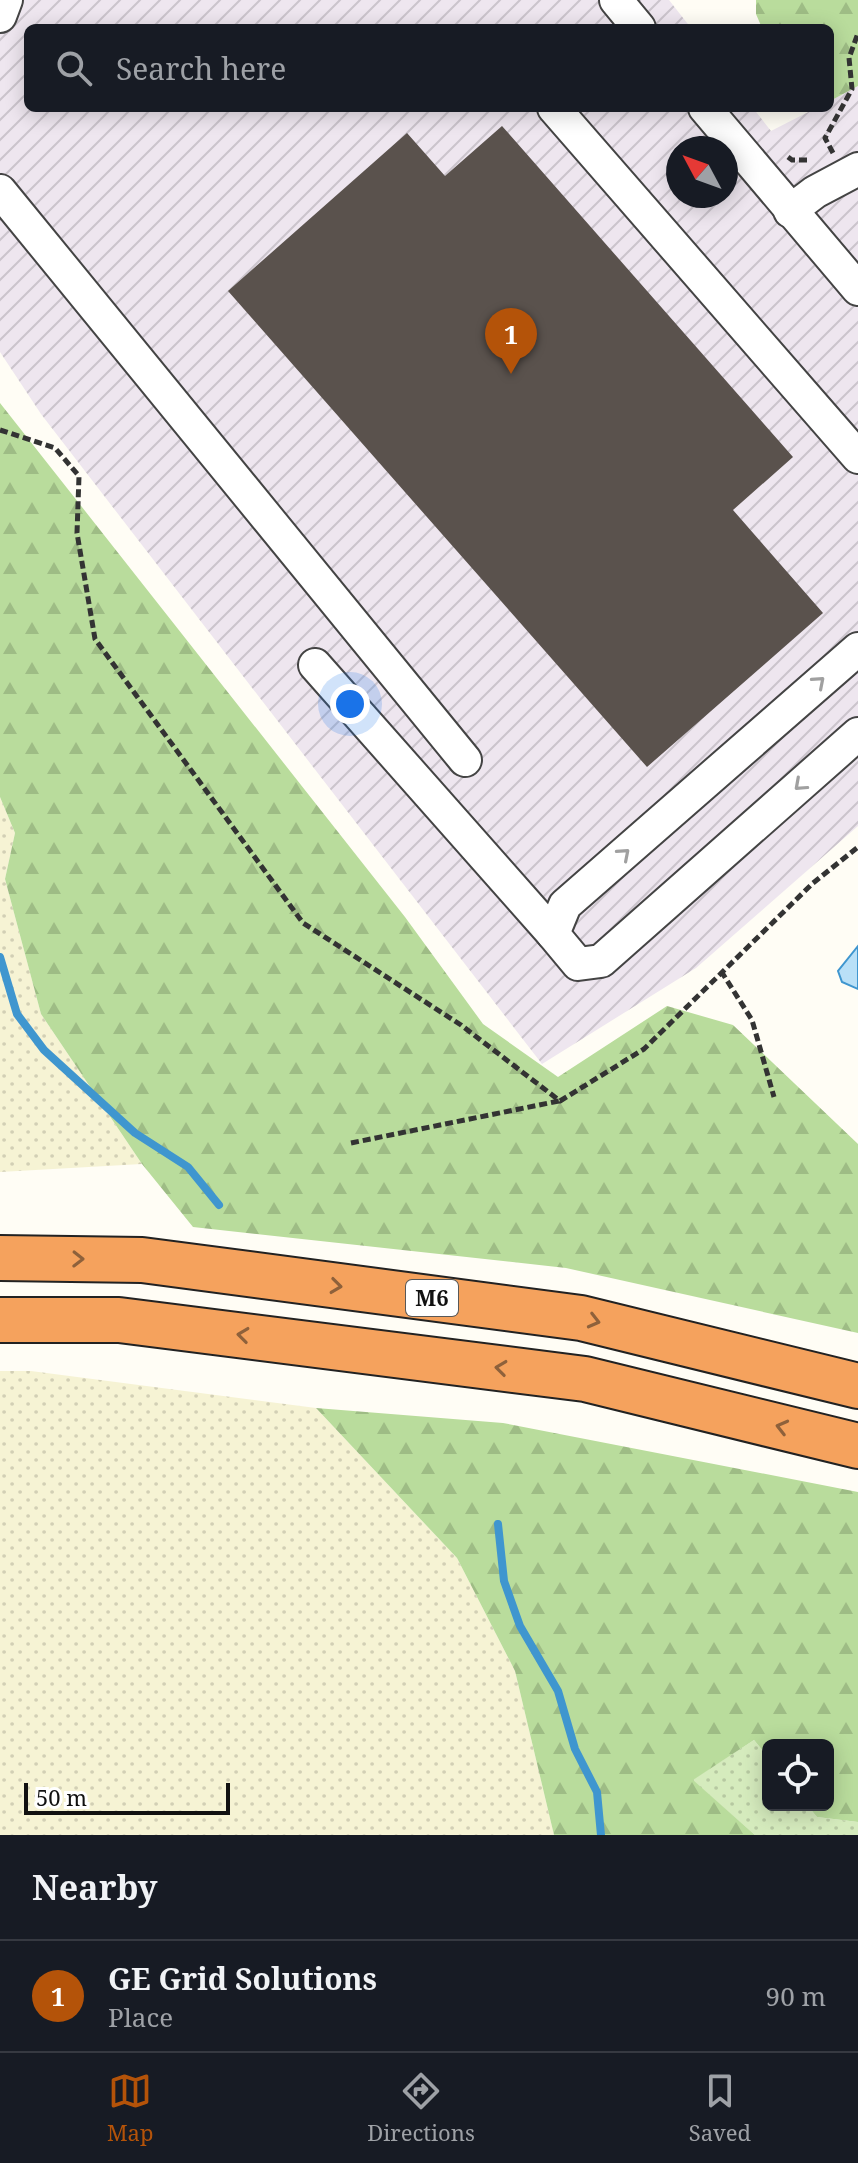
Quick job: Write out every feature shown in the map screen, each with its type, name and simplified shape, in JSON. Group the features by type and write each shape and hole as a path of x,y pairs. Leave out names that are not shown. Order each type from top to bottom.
{"highway":[{"name":"M6","path":"0,1258 142,1260 581,1318 858,1386"},
{"path":"0,1320 119,1320 585,1379 858,1446"}],"street":[{"path":"0,16 6,0"},
{"path":"616,0 636,24"},
{"path":"557,112 858,457"},
{"path":"708,112 858,289"},
{"path":"790,211 815,192 846,157"},
{"path":"0,191 465,760"},
{"path":"553,934 565,905 858,649"},
{"path":"315,665 578,964 601,961 858,734"}],"path":[{"path":"846,157 825,138 852,89 849,58 858,33"},
{"path":"783,153 792,160 815,160"},
{"path":"824,157 846,157"},
{"path":"0,430 55,448 79,476 77,533 95,639 303,923 461,1025 560,1101"},
{"path":"351,1143 560,1101 644,1049 813,883 858,847"},
{"path":"721,971 752,1020 774,1097"}],"shaded area":[{"path":"0,0 669,0 688,24 24,24 24,112 756,112 771,131 808,112 834,112 834,99 858,86 858,826 696,968 542,1064 41,414 0,352"},
{"path":"0,797 15,833 5,879 41,1014 142,1164 0,1172"},
{"path":"0,1371 31,1371 316,1408 457,1558 515,1671 554,1835 0,1835"}],"green space":[{"path":"756,0 858,0 858,86 834,99 834,24 760,24 756,14"},
{"path":"0,403 405,917 483,1024 558,1077 667,1006 733,1025 858,1144 858,1333 566,1268 193,1227 142,1164 41,1014 5,879 15,833 0,797"},
{"path":"316,1408 503,1423 858,1492 858,1822 817,1817 812,1811 834,1811 834,1739 762,1739 762,1750 754,1740 693,1780 755,1835 554,1835 515,1671 457,1558"},
{"path":"754,1740 762,1750 762,1811 812,1811 817,1817 858,1822 858,1835 755,1835 692,1780"}],"water":[{"path":"858,946 858,989 842,982 838,971"}],"building":[{"path":"502,126 793,457 733,510 823,613 647,767 228,291 407,133 445,176"}],"waterway":[{"path":"0,957 17,1014 44,1050 135,1133 188,1167 219,1205"},
{"path":"498,1524 504,1581 520,1626 558,1691 575,1749 597,1792 601,1835"}],"place":[{"name":"GE Grid Solutions","path":"511,374"}]}
